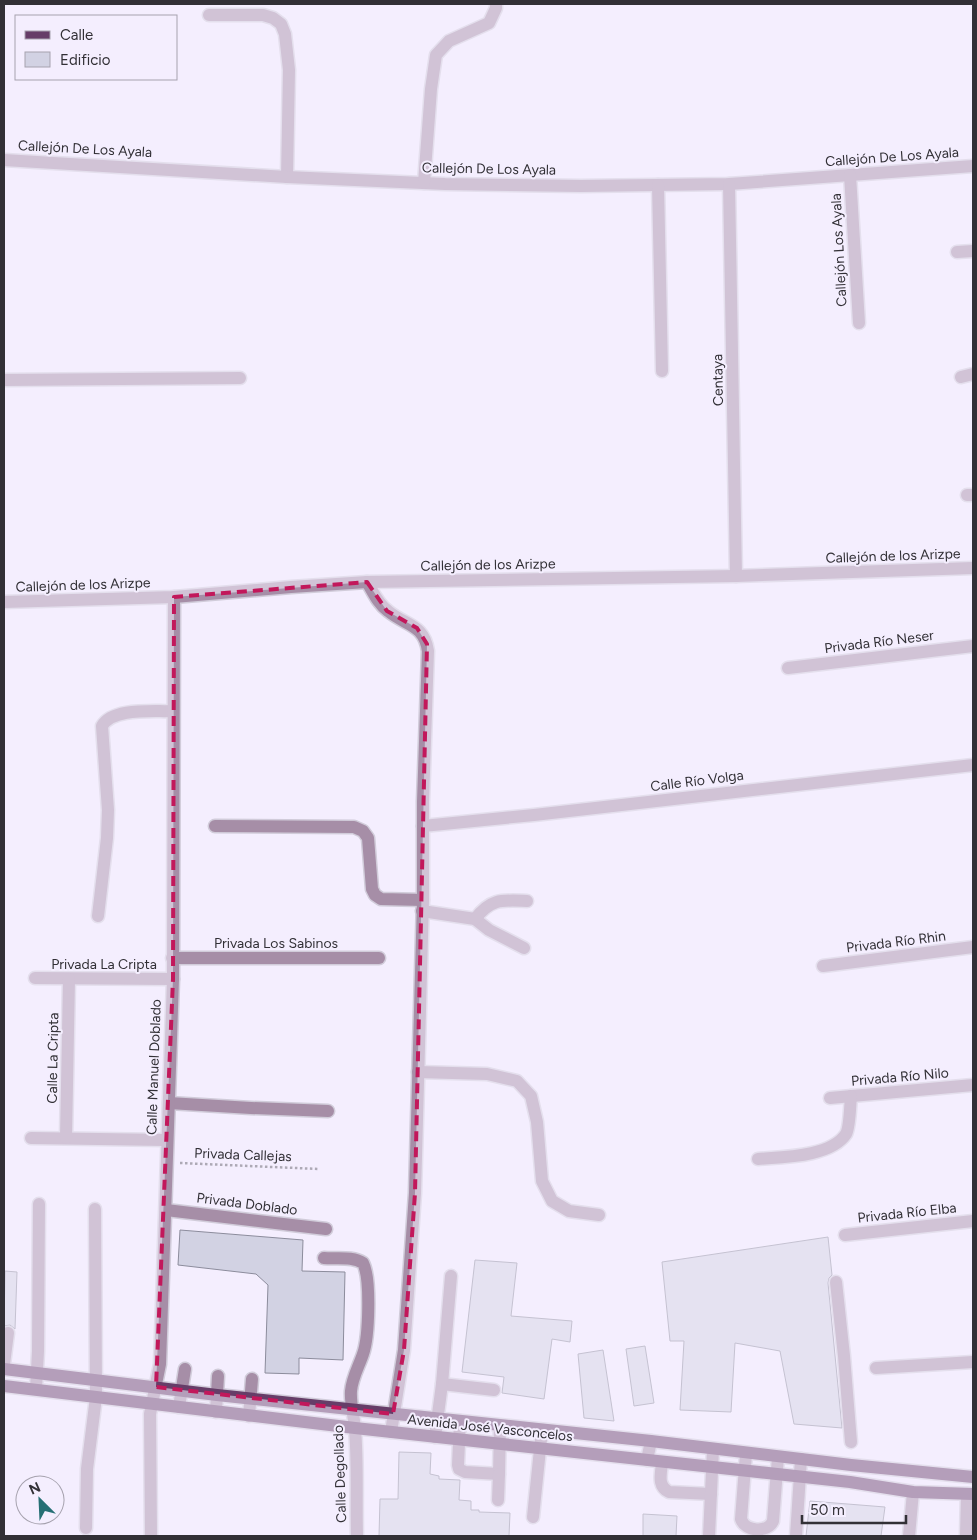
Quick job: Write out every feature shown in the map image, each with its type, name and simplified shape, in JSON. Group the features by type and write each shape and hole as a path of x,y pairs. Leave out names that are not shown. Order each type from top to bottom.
{"main road":[{"name":"Avenida José Vasconcelos","path":"4,1369 251,1399 438,1418 746,1454 973,1477"},
{"name":"Avenida José Vasconcelos","path":"4,1386 458,1440 850,1482 913,1492 970,1494"}],"street":[{"path":"424,183 431,89 436,55 449,41 489,23 496,4"},
{"path":"209,15 263,16 273,18 281,24 285,34 289,70 287,176"},
{"name":"Callejón De Los Ayala","path":"4,160 424,183 581,186 729,184 973,166"},
{"name":"Callejón Los Ayala","path":"850,175 859,323"},
{"name":"Centaya","path":"729,184 736,576"},
{"path":"658,185 662,371"},
{"path":"957,252 973,251"},
{"path":"4,380 240,378"},
{"name":"Callejón de los Arizpe","path":"4,602 174,597 291,586 367,582 736,576 973,568"},
{"path":"367,582 378,601 387,611 417,628 422,633 428,651 416,1193 404,1350 391,1432"},
{"name":"Calle Manuel Doblado","path":"150,1536 149,1430 151,1404 160,1364 168,1274 166,1140 173,979 174,597"},
{"name":"Privada Río Neser","path":"788,668 973,646"},
{"path":"98,916 107,838 108,810 102,726 109,719 123,713 173,711"},
{"name":"Calle Río Volga","path":"423,826 534,815 973,764"},
{"path":"215,826 354,827 363,831 368,838 372,889 375,895 381,899 423,906 475,919 489,930 524,948"},
{"path":"475,919 484,907 502,900 527,901"},
{"name":"Privada Río Rhin","path":"823,966 973,948"},
{"name":"Privada Los Sabinos","path":"172,958 379,958"},
{"name":"Privada La Cripta","path":"35,978 173,979"},
{"name":"Calle La Cripta","path":"66,1138 69,978"},
{"path":"418,1072 487,1074 517,1081 531,1096 537,1122 542,1181 552,1201 569,1212 599,1215"},
{"name":"Privada Río Nilo","path":"830,1098 973,1085"},
{"path":"758,1160 816,1152 833,1146 846,1134 851,1096"},
{"path":"169,1103 328,1111"},
{"path":"31,1138 166,1140"},
{"path":"36,1389 39,1204"},
{"path":"86,1528 87,1468 96,1397 95,1209"},
{"name":"Privada Doblado","path":"166,1210 326,1228"},
{"name":"Privada Río Elba","path":"845,1235 973,1221"},
{"name":"Calle Degollado","path":"324,1258 354,1259 363,1263 365,1267 367,1335 364,1353 351,1389 355,1428 357,1536"},
{"path":"435,1437 442,1384 451,1276"},
{"path":"836,1282 851,1442"},
{"path":"4,1364 8,1333"},
{"path":"876,1368 973,1362"},
{"path":"179,1407 185,1369"},
{"path":"216,1412 218,1376"},
{"path":"249,1416 252,1379"},
{"path":"442,1384 494,1390"},
{"path":"460,1421 458,1465 461,1471 499,1474"},
{"path":"498,1500 500,1426"},
{"path":"533,1517 542,1430"},
{"path":"646,1460 651,1442"},
{"path":"709,1536 713,1449"},
{"path":"746,1454 742,1523 745,1527 755,1529 764,1529 772,1524 778,1457"},
{"path":"796,1536 801,1459"},
{"path":"662,1462 661,1484 665,1490 669,1492 711,1494"},
{"path":"908,1536 913,1492"},
{"path":"966,1536 970,1494"}],"path":[{"name":"Privada Callejas","path":"166,1162 319,1169"}],"highlighted area":[{"path":"367,582 387,611 417,628 427,644 415,1193 404,1350 393,1414 156,1387 173,979 174,597"}],"building":[{"path":"180,1230 303,1240 302,1271 345,1272 343,1360 299,1358 299,1374 265,1373 268,1285 256,1274 178,1265"},
{"path":"828,1237 832,1275 828,1283 842,1428 794,1424 780,1351 735,1343 731,1412 680,1410 684,1341 670,1341 662,1262"},
{"path":"475,1260 517,1263 511,1316 572,1321 570,1342 552,1339 544,1399 502,1393 504,1377 462,1372"},
{"path":"5,1271 17,1272 15,1329 10,1325 4,1326"},
{"path":"645,1346 654,1403 634,1406 626,1349"},
{"path":"603,1350 614,1421 584,1418 578,1354"},
{"path":"399,1452 431,1453 430,1474 439,1476 439,1479 460,1480 459,1500 471,1501 471,1510 510,1513 509,1536 379,1536 380,1499 398,1499"},
{"path":"810,1501 885,1507 881,1536 806,1536"},
{"path":"643,1514 677,1516 676,1536 643,1536"}]}
